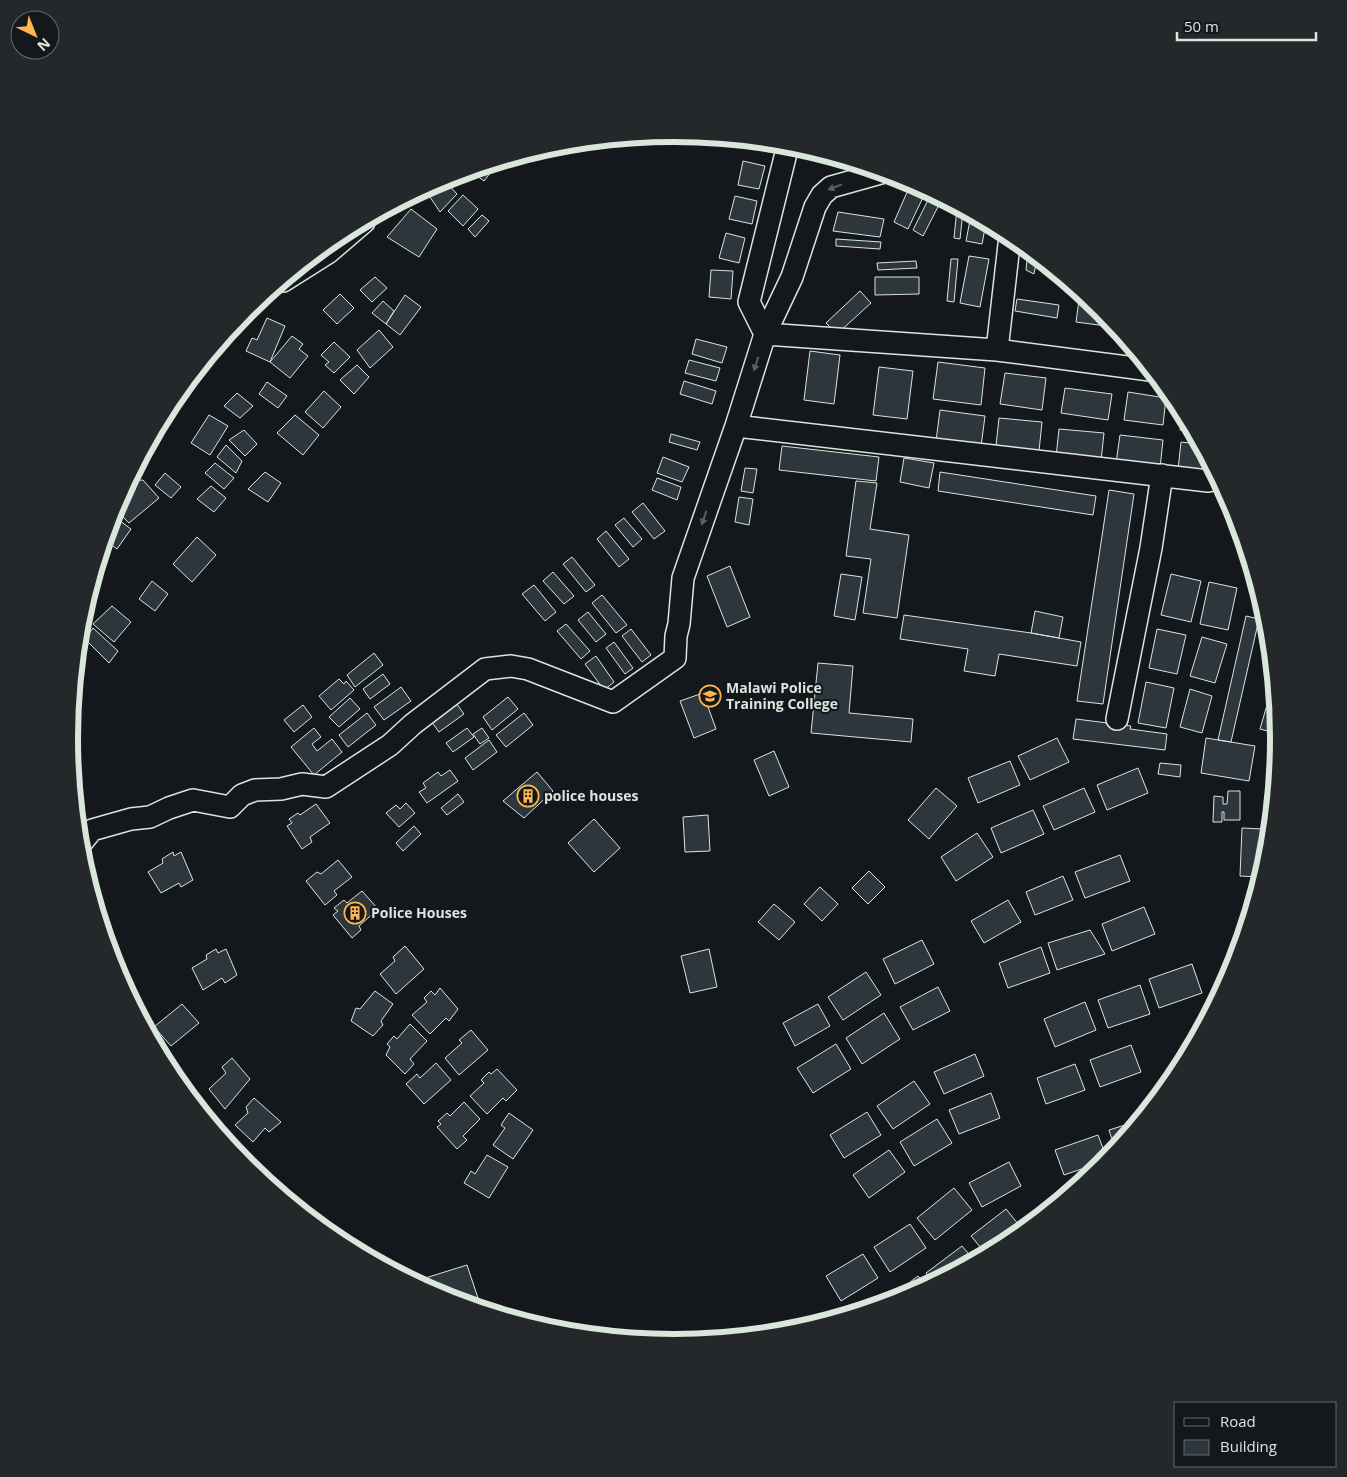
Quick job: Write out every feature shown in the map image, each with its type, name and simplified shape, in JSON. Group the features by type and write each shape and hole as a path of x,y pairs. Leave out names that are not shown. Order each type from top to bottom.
{"street":[{"path":"765,334 749,302 786,153"},
{"path":"86,837 92,830 131,819 150,817 193,800 230,807 242,794 255,790 281,789 302,784 326,787 390,745 413,724 485,670 511,666 528,670 612,702 628,693 675,658 683,578 736,426 765,334 792,277 816,207 822,194 831,187 870,176"},
{"path":"997,350 1009,246"},
{"path":"765,334 997,350 1140,369"},
{"path":"736,426 1211,481"},
{"path":"1117,719 1162,475"}],"building":[{"path":"743,161 765,166 759,189 738,185"},
{"path":"492,171 484,181 477,176"},
{"path":"450,186 457,194 440,212 429,195"},
{"path":"908,191 923,198 908,229 894,222"},
{"path":"463,195 478,209 463,226 448,211"},
{"path":"735,196 757,201 752,224 729,219"},
{"path":"928,200 939,205 923,236 913,230"},
{"path":"411,209 437,229 419,257 387,237"},
{"path":"838,212 884,219 880,237 833,231"},
{"path":"956,214 962,217 960,239 954,238"},
{"path":"482,215 489,221 475,237 468,229"},
{"path":"970,221 985,230 982,244 966,241"},
{"path":"726,233 745,238 739,263 719,258"},
{"path":"836,239 881,242 880,249 836,246"},
{"path":"969,256 989,259 980,307 960,303"},
{"path":"951,259 958,259 954,302 947,301"},
{"path":"1027,259 1036,266 1034,274 1026,270"},
{"path":"916,261 917,268 878,270 877,263"},
{"path":"711,270 733,271 731,299 709,297"},
{"path":"375,277 387,288 372,302 360,290"},
{"path":"875,277 919,277 919,294 875,295"},
{"path":"860,291 871,303 837,334 826,323"},
{"path":"340,294 354,308 337,324 323,310"},
{"path":"405,295 421,307 400,335 386,324"},
{"path":"1017,299 1059,305 1057,318 1015,311"},
{"path":"383,301 394,311 386,324 372,313"},
{"path":"1079,302 1103,326 1076,322"},
{"path":"267,318 285,326 270,362 246,351 252,338 257,340"},
{"path":"379,330 393,347 370,368 357,350"},
{"path":"292,336 303,344 299,349 308,356 290,378 270,362"},
{"path":"696,339 727,347 722,363 692,354"},
{"path":"334,342 350,357 334,373 325,365 329,362 321,355"},
{"path":"810,351 840,355 834,404 804,400"},
{"path":"689,360 720,368 716,381 685,373"},
{"path":"938,362 985,368 981,405 933,399"},
{"path":"357,365 369,377 354,394 340,380"},
{"path":"879,367 913,371 907,419 873,415"},
{"path":"1005,373 1046,378 1042,410 1000,404"},
{"path":"684,381 716,391 712,404 680,394"},
{"path":"267,382 287,396 278,408 259,394"},
{"path":"1065,388 1112,394 1108,420 1061,413"},
{"path":"324,391 341,407 323,428 305,412"},
{"path":"1128,392 1162,397 1166,402 1163,425 1124,420"},
{"path":"237,393 253,406 240,418 224,406"},
{"path":"940,410 985,416 981,447 936,441"},
{"path":"209,415 228,426 210,455 191,443"},
{"path":"295,415 319,435 303,455 277,433"},
{"path":"999,418 1042,422 1039,451 996,446"},
{"path":"1059,429 1104,433 1101,461 1056,457"},
{"path":"244,430 257,444 245,456 229,440"},
{"path":"671,434 700,442 697,450 669,442"},
{"path":"1120,435 1163,440 1160,468 1116,463"},
{"path":"1181,442 1192,443 1207,473 1178,470"},
{"path":"226,445 242,461 236,473 217,457"},
{"path":"782,446 879,457 876,481 779,470"},
{"path":"663,457 689,467 682,482 657,473"},
{"path":"904,458 934,463 929,488 900,482"},
{"path":"215,463 234,478 224,489 205,473"},
{"path":"745,468 757,469 753,493 741,491"},
{"path":"265,472 281,483 268,502 248,489"},
{"path":"940,472 1096,496 1093,515 938,491"},
{"path":"165,473 181,487 171,498 155,485"},
{"path":"657,478 681,487 677,500 652,490"},
{"path":"137,480 143,480 159,498 129,523 121,515"},
{"path":"856,481 877,483 870,529 909,535 897,618 863,613 871,559 846,556"},
{"path":"211,486 226,498 214,512 197,499"},
{"path":"1109,490 1134,494 1103,704 1077,701"},
{"path":"739,497 753,499 749,525 735,522"},
{"path":"643,503 665,531 654,539 632,512"},
{"path":"624,518 642,539 633,547 615,525"},
{"path":"119,520 131,529 117,549 110,544"},
{"path":"606,531 629,559 619,567 597,539"},
{"path":"197,537 216,555 192,582 173,564"},
{"path":"572,557 595,585 586,592 563,564"},
{"path":"730,566 750,617 727,627 707,576"},
{"path":"553,572 574,596 564,604 543,581"},
{"path":"841,574 862,577 855,620 834,616"},
{"path":"1171,574 1201,581 1191,622 1161,615"},
{"path":"152,581 168,594 155,611 139,599"},
{"path":"1209,582 1237,588 1228,630 1200,624"},
{"path":"534,585 556,612 545,621 522,594"},
{"path":"602,595 627,625 616,633 592,603"},
{"path":"112,606 131,622 114,642 93,624"},
{"path":"1035,611 1063,617 1059,638 1031,633"},
{"path":"588,612 606,634 596,642 578,620"},
{"path":"904,615 1081,642 1077,666 999,654 995,676 964,671 968,649 900,639"},
{"path":"1246,616 1257,619 1258,623 1231,742 1218,740"},
{"path":"566,624 590,651 581,659 557,631"},
{"path":"93,628 118,651 109,663 86,640"},
{"path":"631,629 651,655 642,662 622,636"},
{"path":"1157,629 1186,635 1177,674 1149,668"},
{"path":"1202,637 1227,644 1215,683 1190,676"},
{"path":"614,642 633,668 625,674 606,648"},
{"path":"374,653 383,665 355,687 347,675"},
{"path":"596,656 614,682 604,690 585,664"},
{"path":"818,663 853,666 849,713 913,719 911,742 811,733"},
{"path":"383,674 390,684 370,699 363,689"},
{"path":"339,679 344,684 346,681 354,690 331,710 319,696"},
{"path":"1146,682 1174,688 1166,728 1138,723"},
{"path":"401,687 411,701 384,720 374,707"},
{"path":"1190,689 1212,696 1202,733 1180,727"},
{"path":"703,693 716,729 694,738 680,701"},
{"path":"508,697 518,709 492,730 483,717"},
{"path":"350,698 360,709 339,727 329,717"},
{"path":"1268,701 1270,732 1260,729"},
{"path":"456,703 464,714 439,732 431,721"},
{"path":"303,705 312,717 294,732 284,720"},
{"path":"367,713 376,725 348,747 339,735"},
{"path":"524,713 533,725 506,747 496,735"},
{"path":"1076,719 1131,726 1130,729 1167,734 1165,750 1073,739"},
{"path":"314,728 321,737 312,744 317,751 332,739 342,752 314,775 291,747"},
{"path":"467,728 474,737 453,752 446,743"},
{"path":"482,728 489,738 480,744 473,734"},
{"path":"1057,738 1069,762 1030,780 1018,756"},
{"path":"1206,738 1255,746 1249,781 1201,773"},
{"path":"489,740 497,752 473,770 465,758"},
{"path":"774,751 789,787 769,796 754,760"},
{"path":"1010,761 1020,785 978,803 968,778"},
{"path":"1160,763 1181,765 1180,777 1158,774"},
{"path":"1138,768 1148,793 1107,810 1097,785"},
{"path":"450,770 458,781 427,803 419,792 426,788 423,783 438,772 441,776"},
{"name":"police houses","path":"537,772 553,791 524,818 503,801"},
{"path":"936,788 957,806 929,839 908,820"},
{"path":"1084,788 1095,812 1054,830 1043,806"},
{"path":"1228,791 1240,791 1240,820 1224,820 1224,812 1222,812 1222,822 1213,822 1214,796 1223,797 1223,804 1227,804"},
{"path":"458,794 464,802 447,815 441,808"},
{"path":"406,803 415,813 399,827 386,813 396,805 400,809"},
{"path":"316,804 330,823 310,837 312,842 302,849 287,826 292,823 289,819 298,813 300,815"},
{"path":"1033,810 1044,834 1001,853 991,828"},
{"path":"708,815 710,851 685,852 683,817"},
{"path":"594,819 620,848 594,872 568,843"},
{"path":"414,826 421,834 403,851 396,843"},
{"path":"1242,828 1262,829 1253,877 1240,876"},
{"path":"977,833 993,857 956,881 941,857"},
{"path":"173,852 174,856 181,852 193,880 181,887 179,883 161,893 148,872 163,863 162,859"},
{"path":"1120,855 1130,881 1085,898 1075,872"},
{"name":"Police Houses","path":"338,860 352,877 334,891 337,895 325,905 306,881 317,872 321,874"},
{"path":"869,871 885,887 868,904 852,888"},
{"path":"1063,876 1073,900 1035,915 1026,892"},
{"path":"820,887 838,904 822,921 804,904"},
{"name":"Police Houses","path":"362,891 378,909 359,926 361,930 352,938 333,915 338,911 334,908 344,900 347,903"},
{"path":"1008,900 1021,922 984,943 971,921"},
{"path":"774,904 795,922 779,940 758,922"},
{"path":"1144,907 1155,934 1112,951 1102,924"},
{"path":"1090,930 1105,954 1057,970 1048,943"},
{"path":"922,940 934,964 895,984 883,959"},
{"name":"Police Houses","path":"405,946 424,969 396,994 380,974 395,961 393,957"},
{"path":"1041,947 1050,973 1008,988 999,963"},
{"path":"216,949 218,953 226,949 237,975 225,983 222,978 203,990 192,968 207,959 206,955"},
{"path":"709,949 717,987 690,993 681,956"},
{"path":"1192,964 1202,993 1159,1008 1149,979"},
{"path":"866,972 881,995 843,1020 828,997"},
{"path":"1140,985 1150,1014 1108,1028 1098,1000"},
{"path":"938,987 950,1011 913,1030 900,1007"},
{"path":"440,988 458,1009 449,1021 446,1018 430,1034 412,1015 427,1002 424,998 431,991 435,995"},
{"path":"375,991 393,1004 381,1021 383,1025 373,1036 351,1021 356,1008 360,1009"},
{"path":"1085,1002 1096,1030 1055,1047 1044,1019"},
{"path":"182,1004 199,1023 171,1046 154,1027"},
{"path":"818,1004 830,1026 795,1046 783,1023"},
{"path":"884,1013 900,1039 862,1064 846,1038"},
{"path":"410,1024 427,1041 410,1059 414,1064 405,1074 386,1055 390,1047 387,1044 394,1036 397,1039"},
{"path":"471,1030 488,1050 459,1075 445,1058 462,1043 459,1040"},
{"path":"836,1044 851,1069 813,1093 797,1068"},
{"path":"1131,1045 1141,1072 1100,1087 1090,1060"},
{"path":"975,1054 984,1076 944,1094 934,1072"},
{"path":"232,1058 250,1079 225,1109 209,1089 226,1073 222,1067"},
{"path":"436,1063 451,1080 424,1104 406,1084 417,1074 420,1078"},
{"path":"1075,1064 1085,1090 1046,1104 1037,1078"},
{"path":"497,1069 517,1090 506,1101 503,1098 487,1114 470,1096 484,1083 481,1080 489,1072 491,1074"},
{"path":"914,1081 930,1104 893,1129 877,1106"},
{"path":"991,1093 1000,1118 959,1134 949,1110"},
{"path":"254,1098 281,1122 269,1132 265,1128 253,1142 235,1125 248,1113 246,1107"},
{"path":"464,1102 480,1119 463,1136 467,1140 457,1149 437,1127 441,1124 438,1121 447,1113 450,1116"},
{"path":"867,1112 881,1135 844,1158 830,1135"},
{"path":"509,1113 533,1130 513,1159 493,1145 505,1128 501,1125"},
{"path":"937,1119 952,1143 914,1166 900,1142"},
{"path":"1127,1124 1113,1141 1109,1130"},
{"path":"1098,1135 1104,1151 1088,1167 1064,1175 1055,1150"},
{"path":"889,1150 905,1172 869,1198 853,1175"},
{"path":"487,1155 508,1167 489,1198 464,1183 471,1171 475,1174"},
{"path":"1009,1162 1021,1186 982,1207 969,1183"},
{"path":"954,1188 972,1210 935,1240 917,1218"},
{"path":"1006,1209 1018,1224 981,1249 971,1236"},
{"path":"910,1224 926,1248 890,1272 874,1247"},
{"path":"962,1246 970,1255 929,1277 926,1273"},
{"path":"863,1254 878,1278 841,1301 826,1276"},
{"path":"467,1265 478,1298 473,1300 423,1279"},
{"path":"918,1276 921,1280 902,1289"}],"place":[{"name":"Malawi Police Training College","path":"710,696"},
{"name":"police houses","path":"528,796"},
{"name":"Police Houses","path":"355,913"}]}
